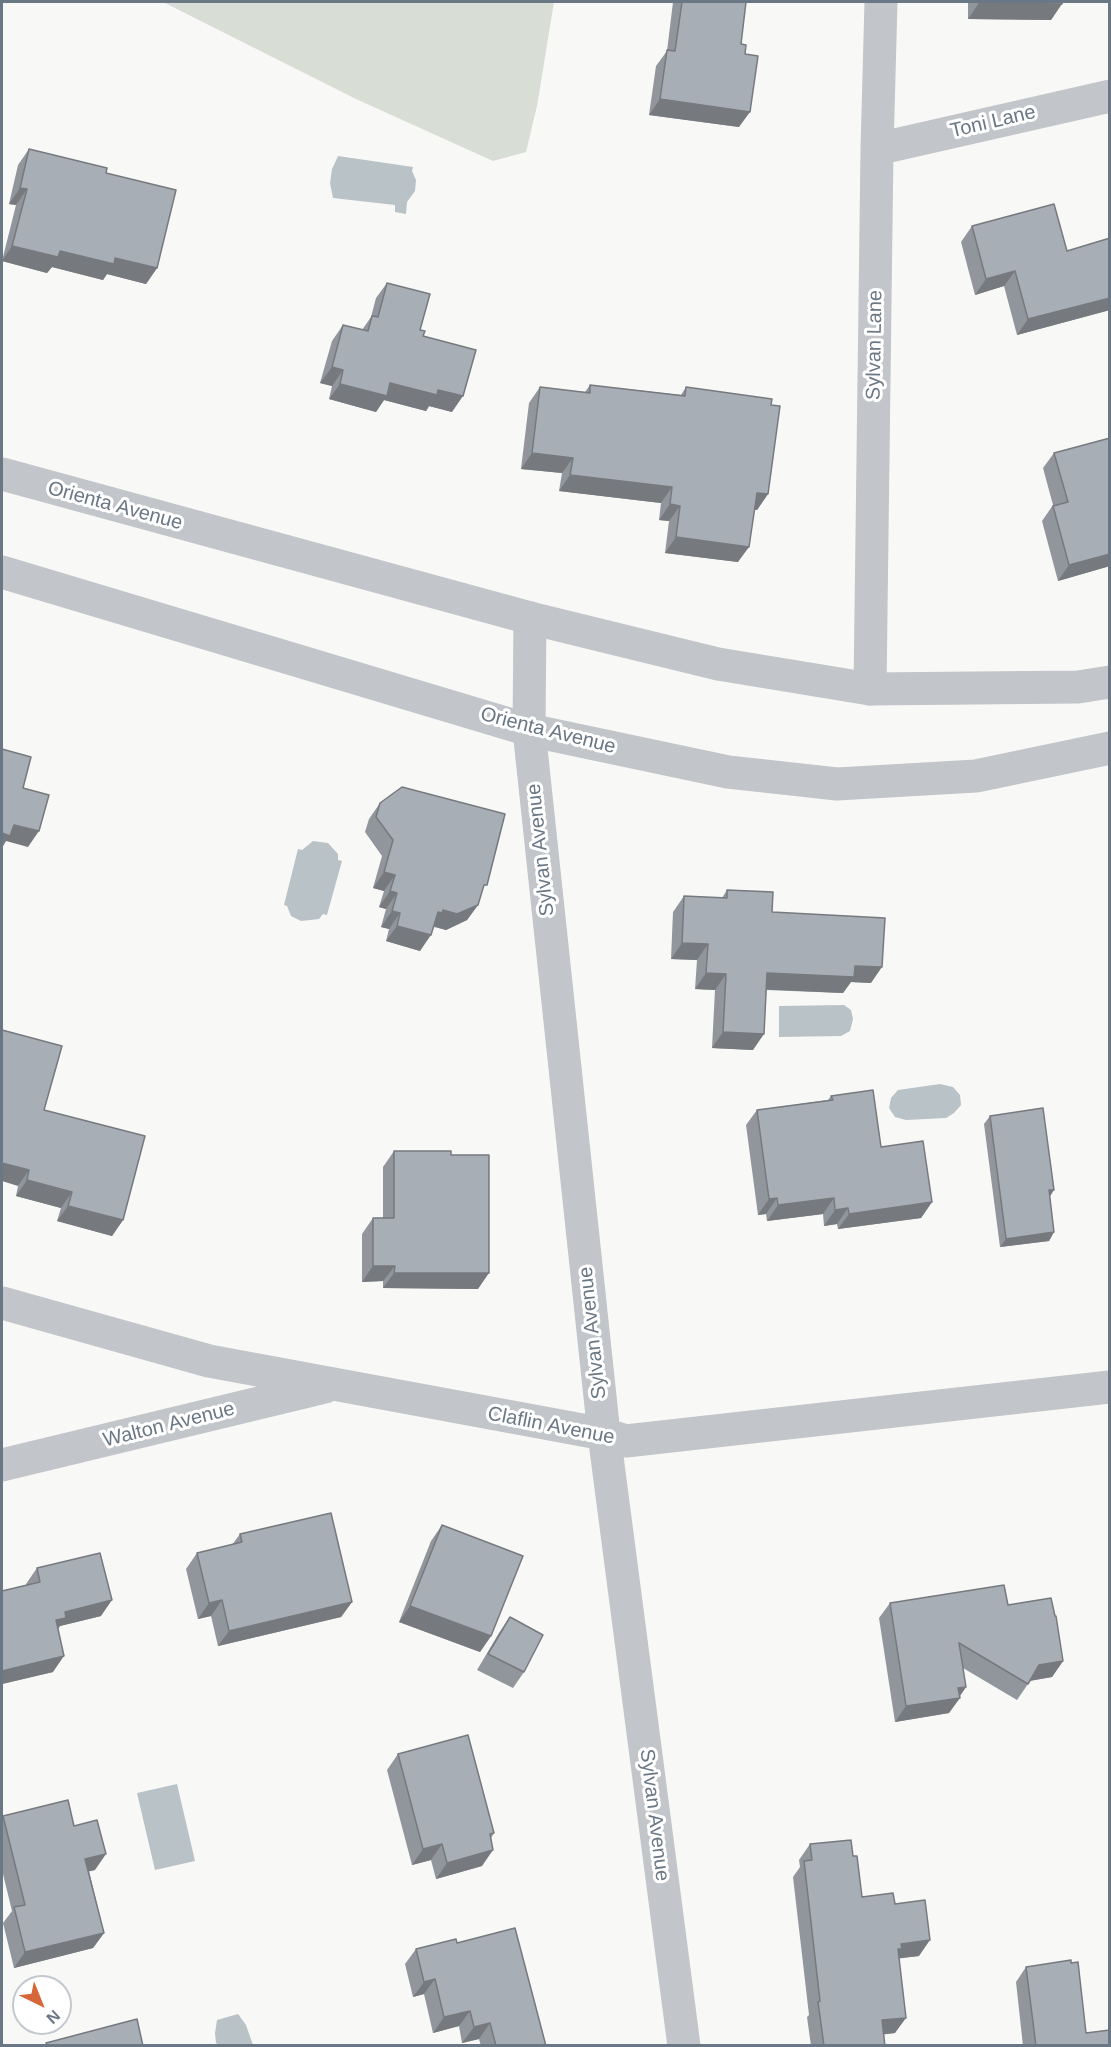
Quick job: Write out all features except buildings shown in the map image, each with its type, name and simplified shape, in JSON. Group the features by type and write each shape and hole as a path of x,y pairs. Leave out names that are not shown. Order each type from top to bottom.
{"street":[{"name":"Sylvan Lane","path":"870,689 881,2"},
{"name":"Toni Lane","path":"877,149 1110,96"},
{"name":"Orienta Avenue","path":"2,474 530,618 718,664 870,689 1078,687 1110,682"},
{"name":"Orienta Avenue","path":"2,572 528,730 728,772 837,784 976,776 1110,748"},
{"name":"Sylvan Avenue","path":"530,618 528,730 604,1434 684,2046"},
{"name":"Claflin Avenue","path":"2,1302 209,1361 604,1434 626,1441 1110,1387"},
{"name":"Walton Avenue","path":"2,1465 336,1384"}],"shaded area":[{"path":"163,2 554,2 537,106 526,152 493,161 356,99"},
{"path":"338,156 413,167 412,171 416,180 415,191 407,202 406,214 395,212 395,205 333,198 330,183 332,169"},
{"path":"313,841 328,843 338,854 338,860 342,861 327,915 323,914 319,919 301,921 291,916 287,906 284,905 298,849 302,850"},
{"path":"844,1005 851,1010 853,1019 850,1031 841,1036 779,1037 779,1006"},
{"path":"940,1084 953,1087 960,1095 961,1105 946,1118 906,1120 895,1117 889,1108 891,1098 898,1090"},
{"path":"177,1784 195,1861 155,1870 137,1793"},
{"path":"238,2014 246,2025 253,2045 219,2045 216,2043 217,2020"}]}
